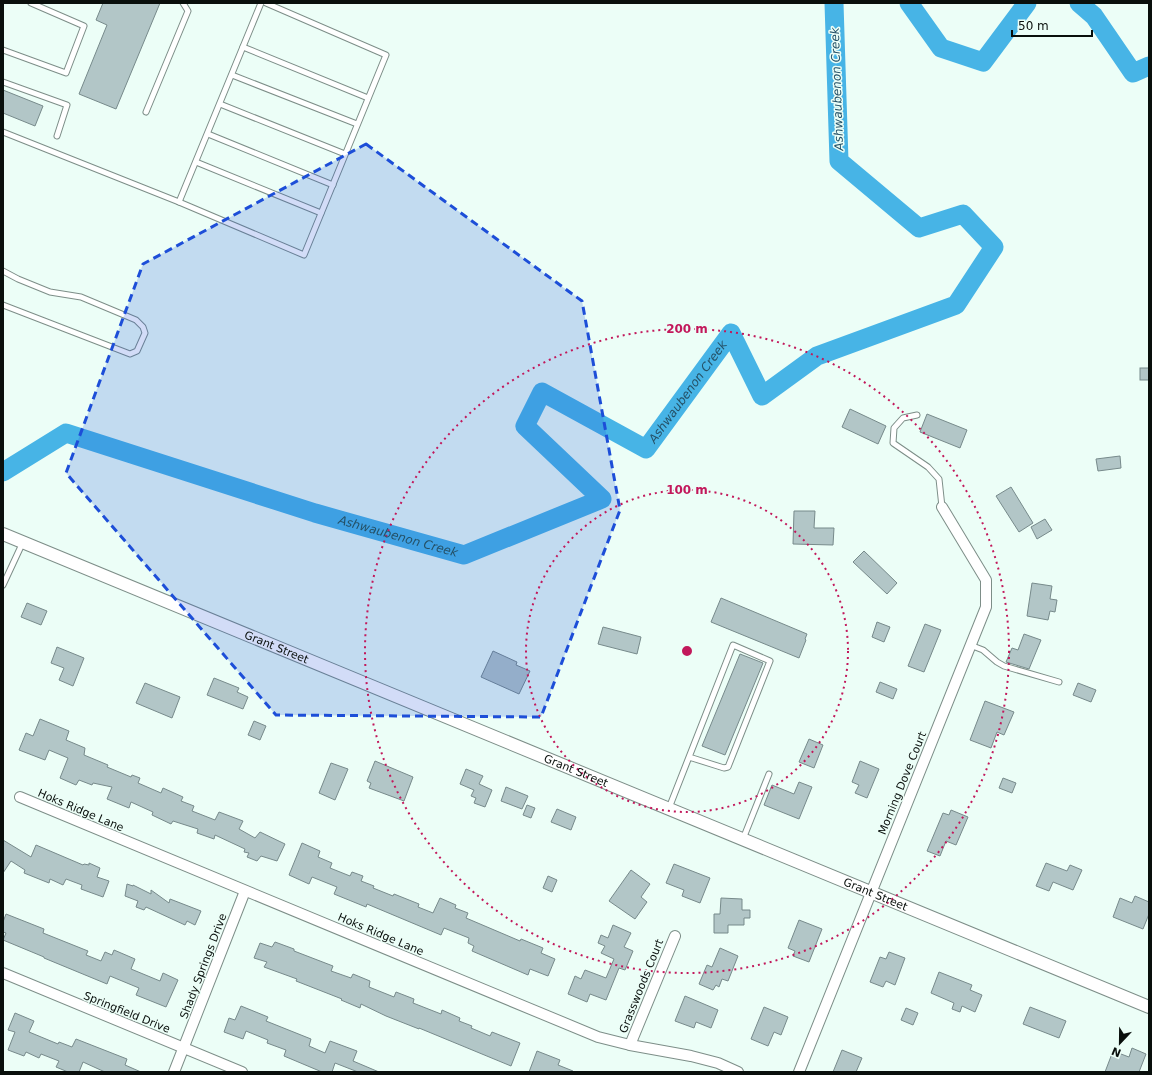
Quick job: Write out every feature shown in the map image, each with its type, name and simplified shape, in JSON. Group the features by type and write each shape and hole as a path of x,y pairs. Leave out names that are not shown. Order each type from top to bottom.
{"street":[{"name":"Morning Dove Court","path":"799,1072 986,607 986,580 942,507"},
{"name":"Grant Street","path":"3,534 1149,1006"},
{"name":"Hoks Ridge Lane","path":"20,797 598,1037 630,1045 691,1056 738,1072"},
{"name":"Shady Springs Drive","path":"174,1072 245,891"},
{"name":"Grasswoods Court","path":"630,1045 675,936"},
{"name":"Springfield Drive","path":"3,973 242,1072"}],"lane":[{"path":"3,50 66,73 84,26 31,3"},
{"path":"146,112 188,11 183,3"},
{"path":"179,202 261,3"},
{"path":"3,132 179,202 304,256 386,54 266,3"},
{"path":"243,47 368,98"},
{"path":"232,75 357,124"},
{"path":"3,82 68,105 57,136"},
{"path":"220,104 345,154"},
{"path":"208,134 333,185"},
{"path":"196,162 321,213"},
{"path":"3,271 50,292 82,297 136,320 143,327 145,332 137,351 130,354 3,305"},
{"path":"916,415 903,418 894,428 893,443 928,467 939,479 942,507"},
{"path":"3,585 23,542"},
{"path":"669,808 689,757 733,645 770,661 728,767 724,768 689,757"},
{"path":"970,645 983,650 1004,666 1059,682"},
{"path":"743,839 769,774"}],"highlighted area":[{"path":"366,144 582,301 620,510 541,717 276,715 66,473 143,264"}],"building":[{"path":"103,3 160,3 116,109 79,94 107,25 96,20"},
{"path":"3,90 43,106 35,126 3,113"},
{"path":"1140,368 1149,368 1149,380 1140,380"},
{"path":"850,409 886,426 878,444 842,427"},
{"path":"927,414 967,430 960,448 920,432"},
{"path":"1120,456 1121,468 1098,471 1096,459"},
{"path":"1011,487 1033,523 1019,532 996,496"},
{"path":"794,511 815,511 814,528 834,528 833,545 793,544"},
{"path":"1045,519 1052,530 1037,539 1031,527"},
{"path":"864,551 897,583 887,594 853,562"},
{"path":"1032,583 1052,586 1050,599 1057,600 1055,612 1050,611 1048,620 1027,616"},
{"path":"721,598 807,634 799,658 711,622"},
{"path":"27,603 47,611 41,625 21,617"},
{"path":"877,622 890,627 884,642 872,637"},
{"path":"925,624 941,630 924,672 908,666"},
{"path":"603,627 641,637 637,654 598,644"},
{"path":"1024,634 1041,640 1029,669 1006,662 1012,648 1018,650"},
{"path":"57,647 84,658 73,686 59,680 64,668 51,663"},
{"path":"493,651 517,662 516,665 530,671 519,694 481,677"},
{"path":"740,654 763,663 725,755 702,746"},
{"path":"214,678 239,688 237,692 248,697 243,709 207,695"},
{"path":"880,682 897,689 893,699 876,692"},
{"path":"145,683 180,697 172,718 136,703"},
{"path":"1078,683 1096,690 1091,702 1073,695"},
{"path":"985,701 1014,712 1004,735 997,732 991,748 970,740"},
{"path":"40,719 69,731 66,740 85,748 84,755 131,777 132,775 140,778 138,783 161,793 163,788 183,797 181,801 194,806 192,811 215,820 219,812 243,821 239,829 255,838 260,832 285,844 277,861 261,856 257,861 247,857 249,853 244,852 245,849 215,835 214,839 197,833 198,829 173,821 171,824 152,815 153,812 131,802 129,808 107,799 112,787 93,783 92,785 79,780 76,785 60,778 68,758 49,750 45,760 19,750 26,733 33,736"},
{"path":"254,721 266,726 260,740 248,735"},
{"path":"809,739 823,745 814,768 799,762"},
{"path":"375,761 413,777 404,801 369,788 371,783 367,781"},
{"path":"860,761 879,769 867,798 855,793 859,785 852,782"},
{"path":"331,763 348,769 335,800 319,793"},
{"path":"466,769 483,776 479,784 492,790 485,807 474,803 476,798 471,796 474,790 460,784"},
{"path":"1003,778 1016,783 1012,793 999,788"},
{"path":"799,782 812,787 799,819 764,805 772,785 794,794"},
{"path":"506,787 528,796 522,809 501,801"},
{"path":"527,805 535,808 531,818 523,815"},
{"path":"557,809 576,817 571,830 551,822"},
{"path":"951,810 968,817 956,845 946,841 940,856 927,851 943,813 949,815"},
{"path":"3,840 31,857 36,845 83,865 89,865 89,863 100,868 97,877 109,881 103,897 81,889 82,885 66,879 63,885 50,879 49,883 24,873 25,870 11,861 3,873"},
{"path":"302,843 320,851 318,857 332,863 330,868 350,876 352,872 363,876 361,881 374,886 373,888 393,896 394,894 419,904 418,907 433,913 440,898 456,905 455,908 468,913 466,918 520,941 521,939 543,948 541,953 555,959 548,976 530,969 528,975 472,951 474,946 468,943 469,938 444,928 441,935 367,904 366,907 334,894 337,887 312,877 309,884 289,875"},
{"path":"1046,863 1067,871 1070,865 1082,870 1073,890 1053,882 1049,891 1036,886"},
{"path":"674,864 710,878 700,903 682,896 684,890 666,883"},
{"path":"631,870 650,884 641,897 647,902 635,919 609,901"},
{"path":"548,876 557,880 552,892 543,888"},
{"path":"127,884 133,885 151,894 151,890 169,903 170,899 201,911 195,925 187,921 185,925 146,907 144,910 136,907 138,901 125,896"},
{"path":"1135,896 1149,902 1149,914 1143,929 1113,917 1120,898 1132,903"},
{"path":"721,898 742,899 742,910 750,910 750,918 744,918 744,925 728,925 728,933 714,933 714,914 720,914"},
{"path":"6,914 44,929 43,933 88,951 86,955 101,961 105,952 112,955 114,950 135,959 131,969 160,981 163,973 178,980 166,1007 136,995 139,988 110,976 107,984 3,940 6,933 3,932 3,922"},
{"path":"799,920 822,929 809,962 793,956 795,951 788,948"},
{"path":"613,925 631,933 624,947 633,951 625,970 619,968 606,1000 590,994 587,1002 568,994 575,976 581,979 585,970 606,978 614,959 601,953 605,946 598,943 601,935 608,938"},
{"path":"275,942 333,966 331,971 351,978 353,974 370,981 369,987 394,997 396,992 414,999 413,1003 441,1014 442,1010 460,1018 459,1021 490,1036 492,1032 520,1043 511,1066 386,1016 361,1004 360,1008 341,1000 342,999 296,981 297,979 264,967 267,962 254,958 260,943 272,947"},
{"path":"720,948 738,956 728,981 722,979 719,987 716,985 713,990 699,984 707,965 712,967"},
{"path":"889,952 905,958 895,985 886,981 883,987 870,982 880,957 886,959"},
{"path":"939,972 972,985 970,990 982,995 975,1012 962,1006 960,1012 952,1009 954,1003 931,993"},
{"path":"685,996 718,1010 711,1028 696,1022 694,1028 675,1021"},
{"path":"241,1006 268,1017 266,1021 311,1039 309,1046 325,1053 330,1041 357,1051 353,1061 379,1072 358,1072 335,1063 332,1072 322,1072 284,1056 286,1050 267,1043 268,1040 246,1031 243,1039 224,1032 229,1018 235,1020"},
{"path":"764,1007 788,1017 781,1035 774,1032 768,1046 751,1039"},
{"path":"1030,1007 1066,1021 1059,1038 1023,1024"},
{"path":"906,1008 918,1013 913,1025 901,1020"},
{"path":"15,1013 34,1021 29,1032 58,1044 59,1042 72,1047 76,1039 127,1059 125,1065 141,1072 105,1072 83,1062 79,1072 68,1072 56,1067 59,1061 41,1054 39,1058 26,1052 24,1056 8,1050 15,1032 8,1030"},
{"path":"1132,1048 1146,1054 1139,1072 1105,1072 1113,1051 1129,1057"},
{"path":"842,1050 862,1058 856,1072 833,1072"},
{"path":"537,1051 560,1060 558,1065 573,1072 529,1072"}],"waterway":[{"name":"Ashwaubenon Creek","path":"3,472 66,433 315,513 464,555 602,499 525,426 542,392 646,449 731,333 762,396 817,356 956,305 994,247 963,214 919,228 839,161 834,3"},
{"name":"Ashwaubenon Creek","path":"909,3 941,48 983,62 1027,3"},
{"name":"Ashwaubenon Creek","path":"1079,3 1094,16 1133,73 1149,66"}]}
